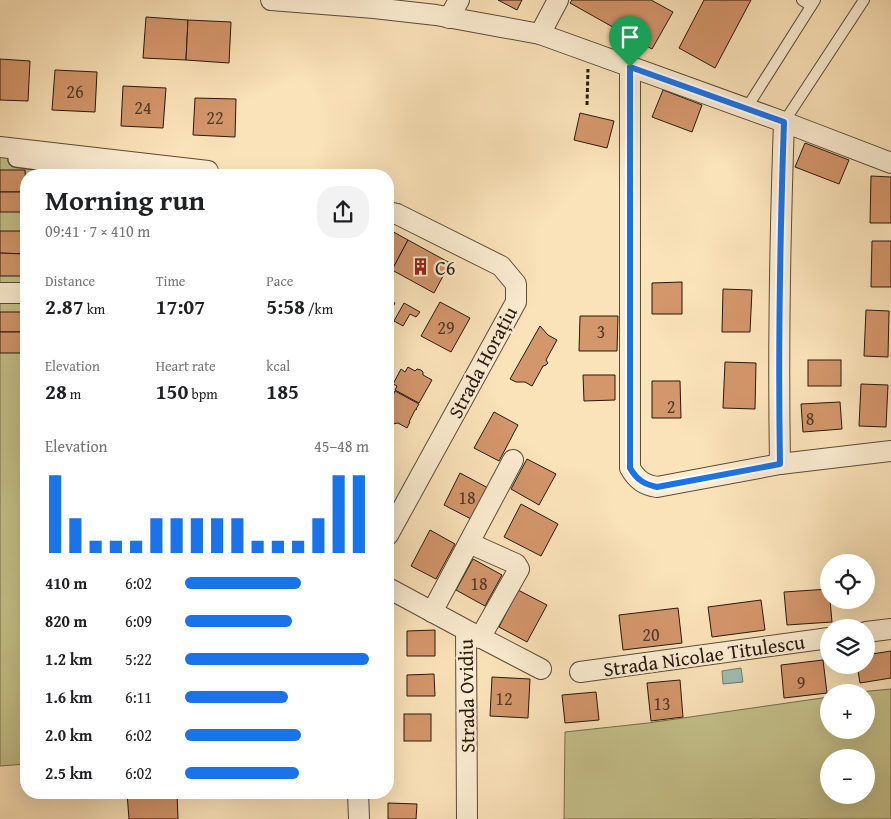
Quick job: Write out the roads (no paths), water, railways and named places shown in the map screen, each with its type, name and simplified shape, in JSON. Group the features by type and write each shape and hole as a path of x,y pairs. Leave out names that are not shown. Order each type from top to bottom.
{"street":[{"path":"271,0 374,8 449,18 540,34 746,108 891,163"},
{"path":"449,18 459,0"},
{"path":"540,34 558,0"},
{"path":"630,67 630,468 638,480 647,485 657,487 780,464 891,451"},
{"path":"780,464 779,304 784,122"},
{"path":"0,147 191,169"},
{"path":"0,156 93,169"},
{"name":"Strada Horațiu","path":"394,214 501,266 516,284 516,302 394,524"},
{"path":"0,293 20,294"},
{"path":"432,612 513,460"},
{"path":"469,542 516,564 519,569 473,634 541,669"},
{"name":"Strada Ovidiu","path":"394,591 473,634 467,819"},
{"path":"875,631 891,629"},
{"name":"Strada Nicolae Titulescu","path":"580,672 820,639"},
{"path":"358,799 359,819"}],"lane":[{"path":"746,108 813,3 802,0"},
{"path":"784,122 864,0"}],"place":[{"name":"C6","path":"421,267"}]}
